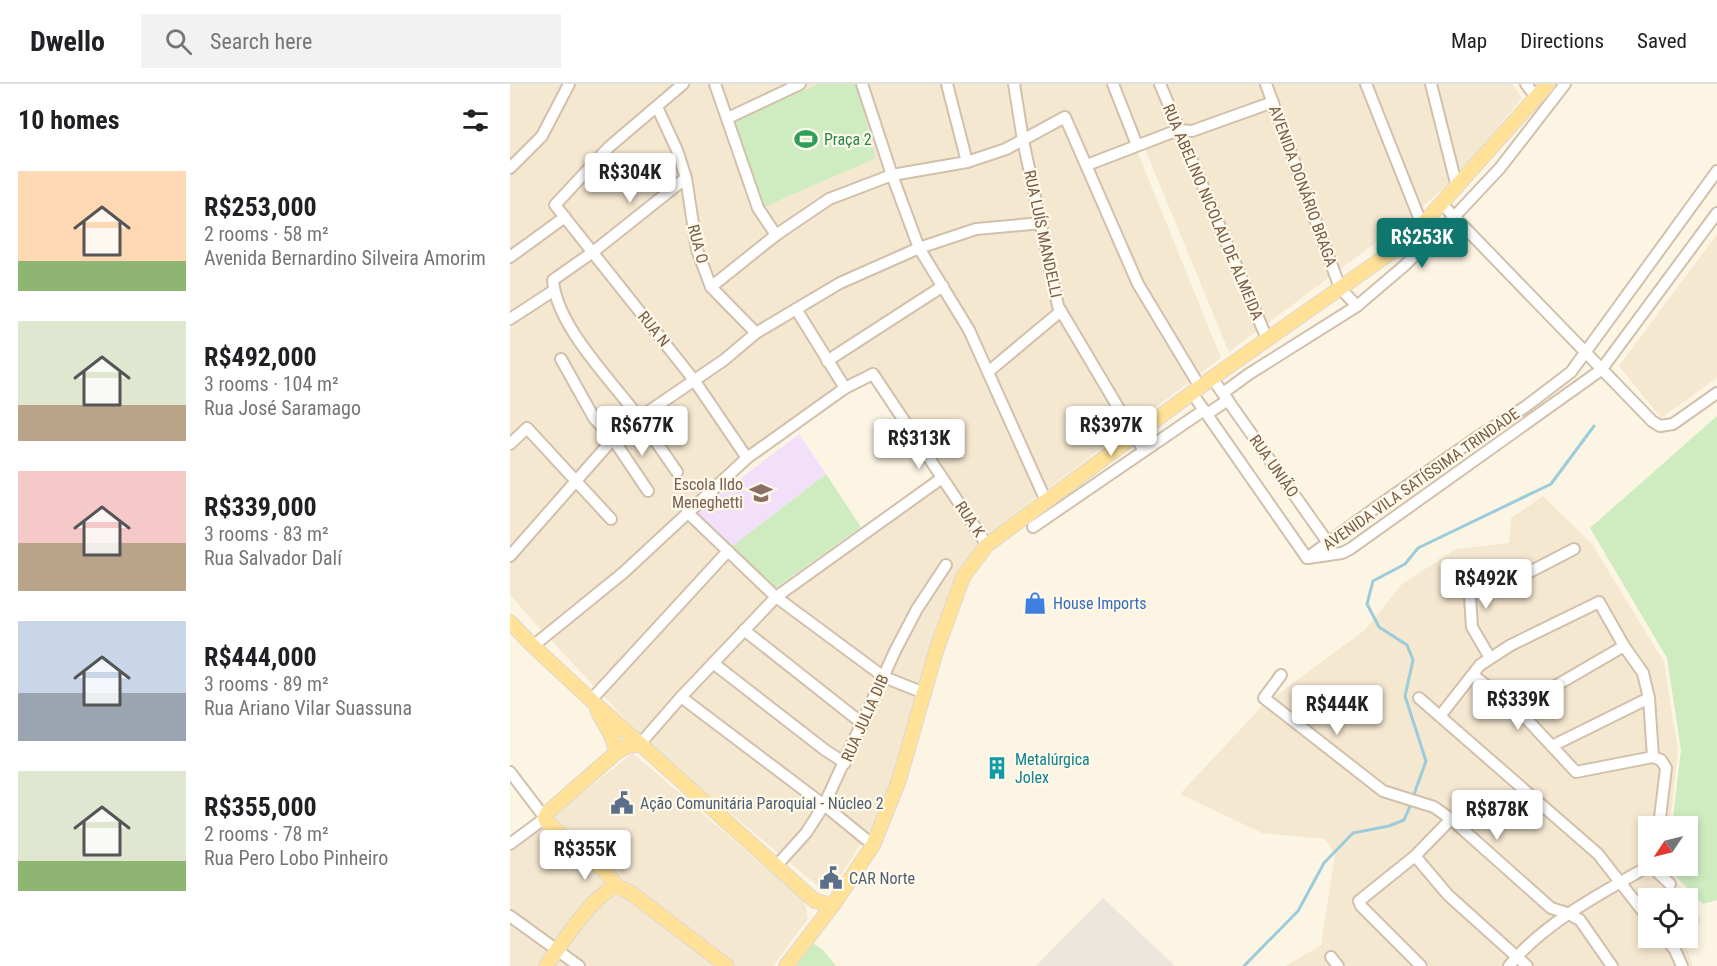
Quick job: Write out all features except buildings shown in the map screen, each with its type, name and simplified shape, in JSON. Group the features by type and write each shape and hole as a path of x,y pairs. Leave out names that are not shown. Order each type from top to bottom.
{"main road":[{"path":"786,966 833,905 873,846 899,780 939,643 963,577 987,545 1212,378 1379,262 1422,225 1548,84"},
{"path":"510,622 591,700 815,901 833,905"},
{"path":"591,700 611,735 617,752"},
{"path":"611,889 603,869 588,860 550,826 545,818 548,812 617,752 628,746 640,744"},
{"path":"546,966 593,904 611,889"},
{"path":"611,889 631,893 727,966"},
{"path":"815,901 816,926"}],"street":[{"path":"510,168 542,136 569,84"},
{"path":"657,107 683,84"},
{"path":"715,84 758,208 776,235"},
{"path":"728,118 800,84"},
{"path":"862,84 919,248 969,330 1046,501"},
{"path":"947,84 967,162"},
{"name":"RUA LUÍS MANDELLI","path":"1014,84 1023,140 1061,311 1144,451"},
{"path":"1113,84 1137,145"},
{"name":"RUA ABELINO NICOLAU DE ALMEIDA","path":"1160,84 1267,339"},
{"name":"AVENIDA DONÁRIO BRAGA","path":"1266,84 1340,288"},
{"path":"1380,84 1367,86 1422,225"},
{"path":"1431,84 1457,187"},
{"path":"1526,84 1536,97"},
{"path":"1033,527 1144,451 1206,412 1250,374 1357,306 1404,266 1500,168 1565,84"},
{"path":"1087,165 1178,130 1192,131 1273,102"},
{"name":"RUA O","path":"657,107 677,150 686,178 697,250 711,286 756,333"},
{"name":"RUA N","path":"657,107 609,147 555,205 694,380 747,458"},
{"name":"RUA UNIÃO","path":"1023,140 1065,117 1138,284 1206,412 1307,558"},
{"path":"711,286 776,235 829,199 892,175 967,162 1006,149 1023,140"},
{"name":"AVENIDA VILA SATÍSSIMA TRINDADE","path":"1307,558 1571,372 1717,171"},
{"path":"677,472 639,418 575,336 553,291 553,280 593,252 686,178"},
{"path":"1441,203 1652,421 1660,426 1673,424 1717,393"},
{"name":"AVENIDA VILA SATÍSSIMA TRINDADE","path":"1307,558 1336,554 1350,549 1601,370 1717,213"},
{"path":"510,257 565,217"},
{"path":"510,556 613,439 639,418 724,360 756,333 840,283 919,248 976,229 1042,223"},
{"path":"827,361 943,286"},
{"path":"1340,288 1357,306"},
{"path":"510,319 553,291"},
{"path":"533,646 623,573 747,458 845,388 795,309"},
{"path":"988,372 1061,311"},
{"path":"561,359 594,418 613,439 648,491"},
{"name":"RUA K","path":"845,388 873,374 987,545"},
{"name":"RUA UNIÃO","path":"1212,378 1336,554"},
{"path":"510,444 527,428 611,519"},
{"path":"640,744 681,697 776,597 942,478"},
{"path":"687,512 776,597 884,677 924,693"},
{"path":"1470,587 1516,579 1574,549"},
{"path":"591,700 728,551"},
{"name":"RUA JULIA DIB","path":"777,865 806,833 825,806 917,609 946,565"},
{"path":"1468,567 1472,627 1490,658"},
{"path":"1440,716 1480,665 1511,645 1599,602 1624,646 1643,673 1657,759 1666,768 1660,816"},
{"path":"744,630 862,724"},
{"path":"1521,713 1545,692 1624,646"},
{"path":"713,663 845,763"},
{"path":"1281,675 1264,698 1383,791 1434,807 1451,819 1551,909 1567,913 1580,920 1612,966"},
{"path":"1473,675 1521,713 1576,772 1657,759"},
{"path":"681,697 825,806 873,846"},
{"path":"1419,698 1598,854 1638,906"},
{"path":"1552,746 1649,699"},
{"path":"510,772 545,818 510,844"},
{"path":"1421,966 1361,906 1359,901 1415,855 1451,819"},
{"path":"1415,855 1443,890 1527,966"},
{"path":"1509,966 1516,957 1567,913 1638,873"},
{"path":"1661,876 1670,884"},
{"path":"510,916 579,966"},
{"path":"1673,948 1682,966"}],"shaded area":[{"path":"510,84 565,84 538,135 510,161"},
{"path":"575,84 1110,84 1221,358 988,534 875,366 839,388 621,570 542,631 510,595 510,175 548,139"},
{"path":"1118,84 1512,84 1522,98 1458,175 1418,211 1229,352"},
{"path":"1717,234 1717,378 1661,418 1619,366"},
{"name":"Escola Ildo Meneghetti","path":"799,434 826,474 731,547 696,512"},
{"path":"941,485 981,544 878,817 834,886 820,888 650,746 549,638 688,518 775,602"},
{"path":"1543,496 1592,544 1664,662 1678,750 1671,816 1638,816 1638,876 1675,876 1682,888 1638,888 1638,948 1687,948 1693,966 1286,966 1321,945 1335,854 1325,839 1262,833 1180,794 1262,706 1365,630 1402,584 1456,549 1509,543 1511,518"},
{"path":"633,753 805,902 808,919 773,966 510,966 510,849"},
{"path":"1103,898 1175,966 1036,966"}],"green space":[{"name":"Praça 2","path":"818,84 856,84 876,158 764,207 735,121"},
{"path":"1717,416 1717,900 1703,904 1698,899 1698,888 1687,888 1676,877 1698,876 1698,816 1673,816 1681,750 1667,658 1590,528"},
{"path":"826,474 861,527 774,589 731,547"},
{"path":"813,943 823,950 836,966 796,966"}],"waterway":[{"path":"1413,797 1426,761 1405,696 1413,660 1407,645 1379,627 1367,604 1373,581 1405,564 1418,548 1551,484 1594,426"},
{"path":"1244,966 1298,911 1324,863 1353,833 1389,826 1404,820 1411,804"}],"place":[{"name":"Praça 2","path":"806,139"},
{"name":"Escola Ildo Meneghetti","path":"761,493"},
{"name":"House Imports","path":"1035,603"},
{"name":"Metalúrgica Jolex","path":"997,768"},
{"name":"Ação Comunitária Paroquial - Núcleo 2","path":"622,803"},
{"name":"CAR Norte","path":"831,878"}]}
